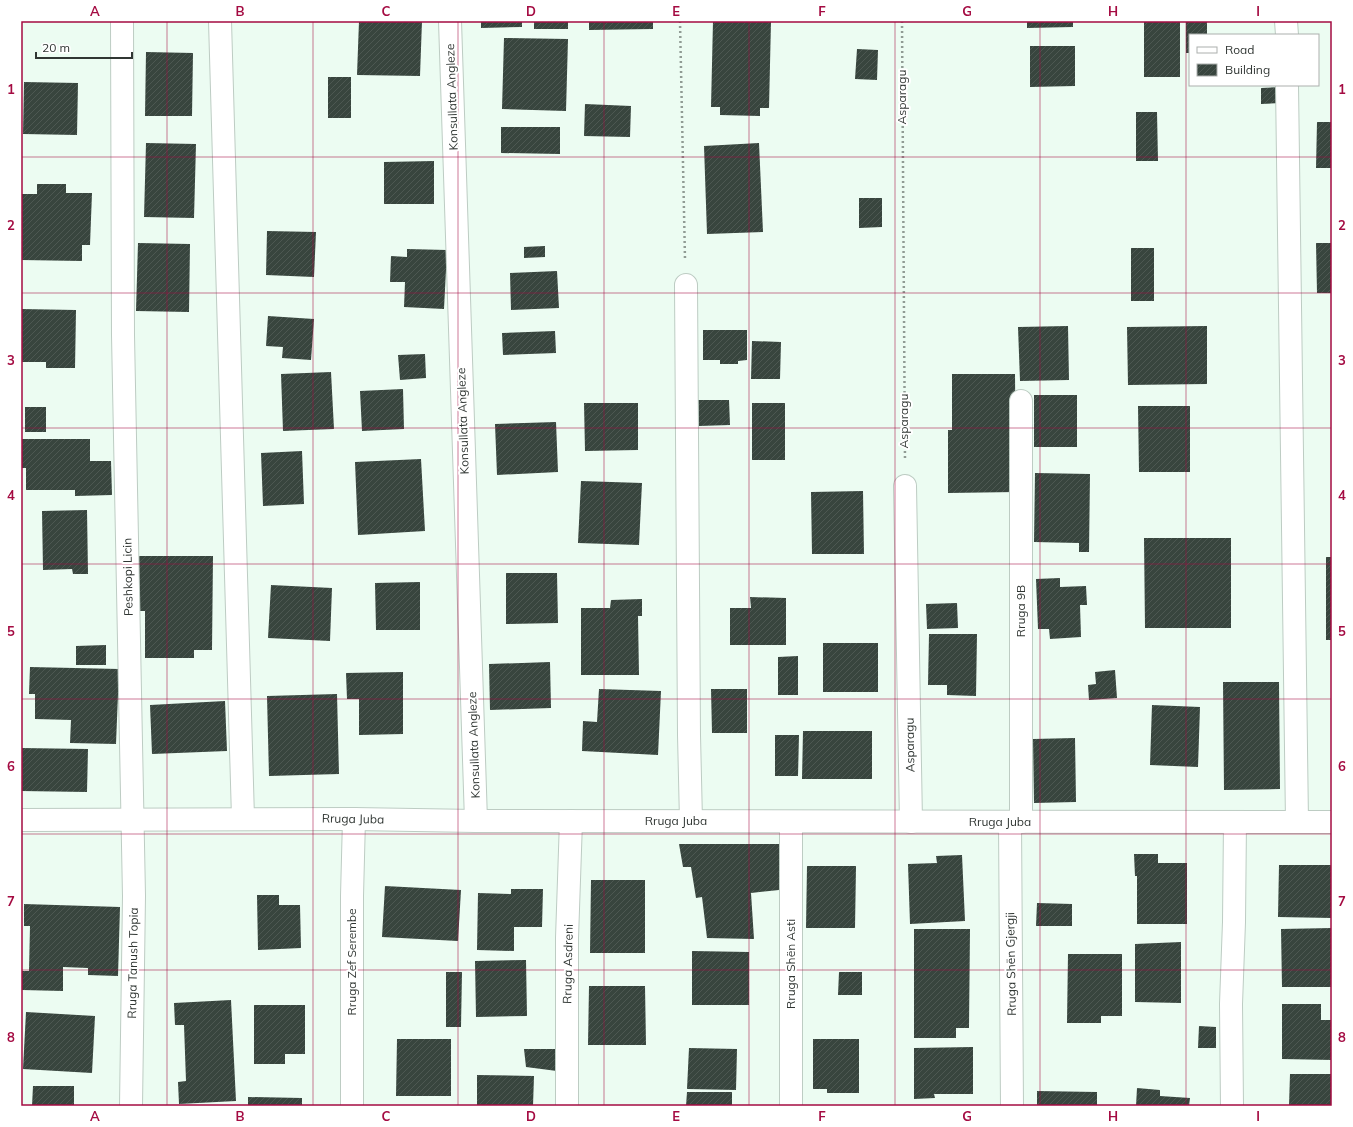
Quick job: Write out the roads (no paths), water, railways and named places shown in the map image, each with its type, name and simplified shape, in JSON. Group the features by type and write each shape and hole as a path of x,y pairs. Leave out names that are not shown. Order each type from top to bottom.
{"street":[{"name":"Peshkopi Licin","path":"122,21 122,335 133,820"},
{"path":"220,21 243,818"},
{"name":"Konsullata Angleze","path":"450,21 476,821"},
{"path":"1286,21 1287,34"},
{"path":"1287,86 1297,822"},
{"path":"686,285 689,727 692,821"},
{"name":"Rruga 9B","path":"1016,822 1021,401"},
{"name":"Asparagu","path":"905,486 911,822"},
{"name":"Rruga Juba","path":"21,820 243,818 476,821 1332,822"},
{"name":"Rruga Zef Serembe","path":"352,1106 352,896 354,819"},
{"name":"Rruga Tanush Topia","path":"131,1106 134,896 133,820"},
{"name":"Rruga Asdreni","path":"567,1106 567,938 571,821"},
{"name":"Rruga Shën Asti","path":"791,822 791,1106"},
{"name":"Rruga Shën Gjergji","path":"1012,1106 1016,822"},
{"path":"1232,1106 1231,1004 1235,822"}]}
